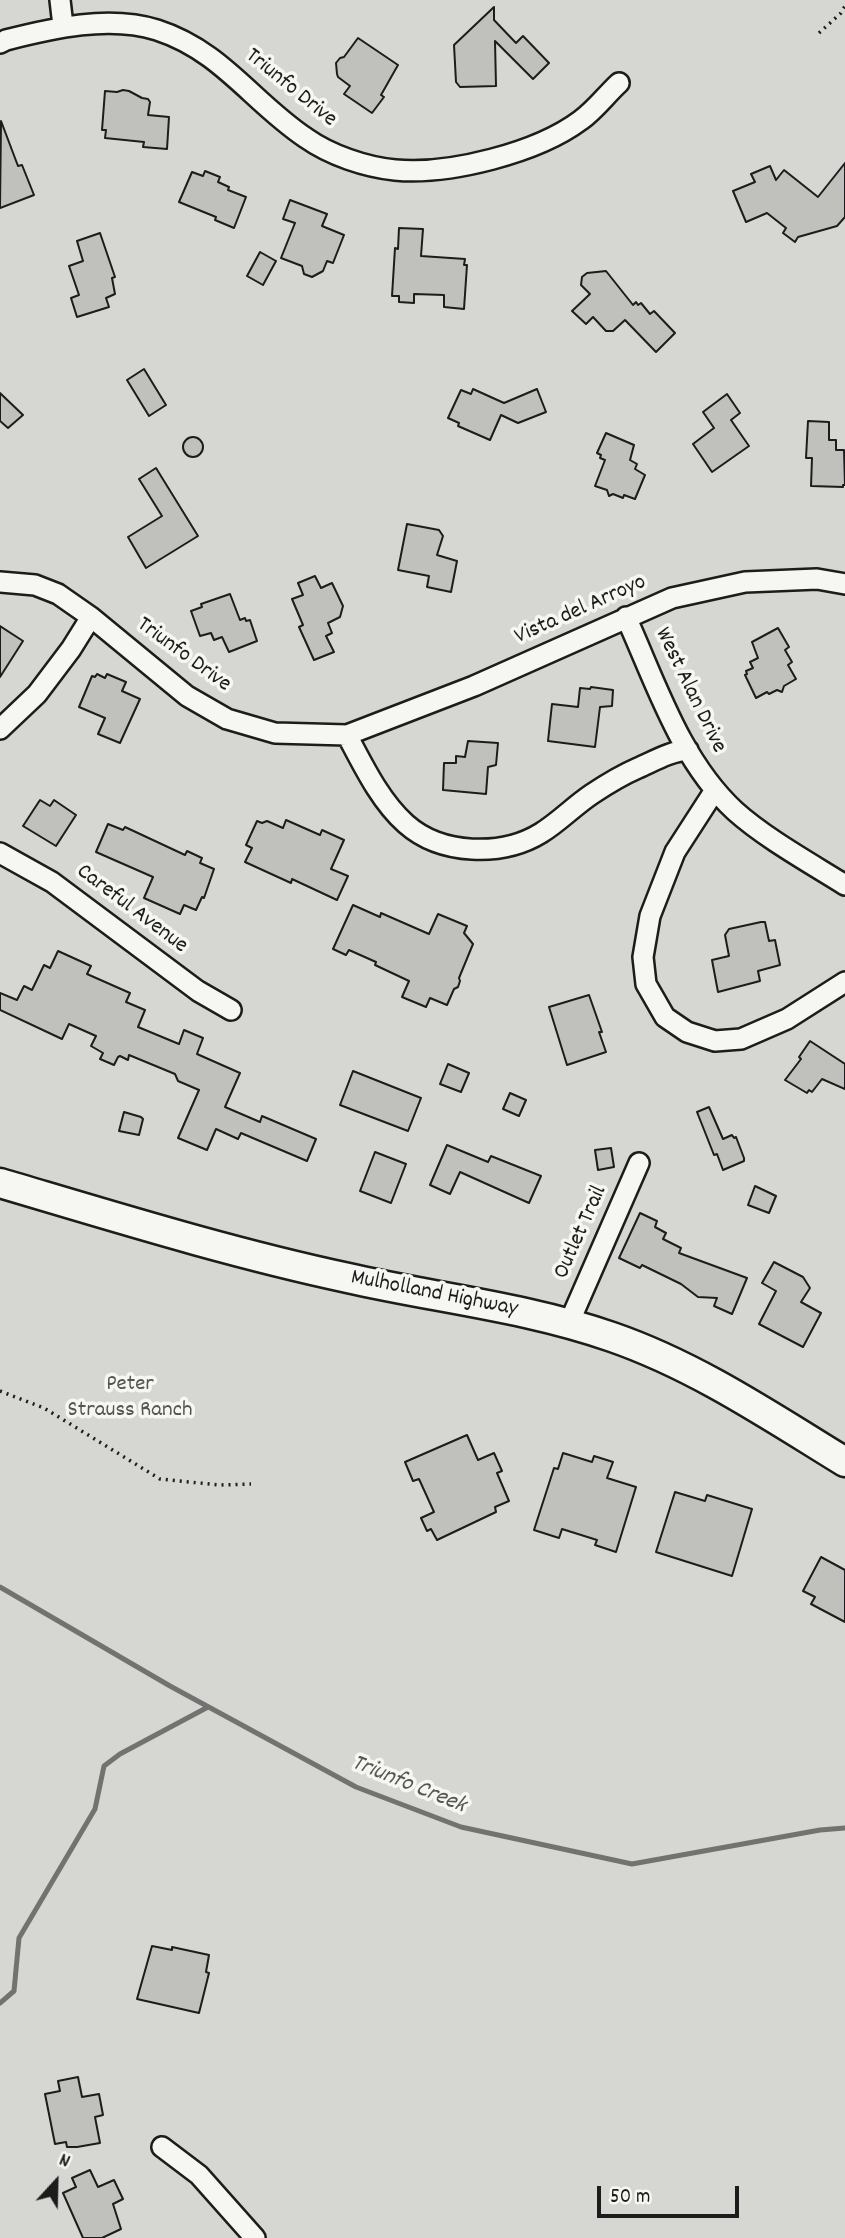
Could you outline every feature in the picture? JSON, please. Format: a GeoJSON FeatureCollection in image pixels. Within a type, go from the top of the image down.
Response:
{"type":"FeatureCollection","features":[{"type":"Feature","properties":{"kind":"main road","name":"Mulholland Highway"},"geometry":{"type":"LineString","coordinates":[[0,1183],[148,1226],[346,1278],[511,1309],[614,1337],[684,1366],[845,1462]]}},
{"type":"Feature","properties":{"kind":"street"},"geometry":{"type":"LineString","coordinates":[[60,0],[63,26]]}},
{"type":"Feature","properties":{"kind":"street","name":"Triunfo Drive"},"geometry":{"type":"LineString","coordinates":[[0,43],[63,26],[115,24],[156,30],[198,48],[231,72],[306,139],[330,152],[395,170],[438,169],[476,164],[533,146],[581,120],[619,83]]}},
{"type":"Feature","properties":{"kind":"street","name":"Vista del Arroyo"},"geometry":{"type":"LineString","coordinates":[[347,735],[474,686],[672,598],[745,582],[817,579],[845,584]]}},
{"type":"Feature","properties":{"kind":"street","name":"Triunfo Drive"},"geometry":{"type":"LineString","coordinates":[[0,582],[35,585],[58,594],[91,617],[187,696],[228,719],[275,733],[347,735]]}},
{"type":"Feature","properties":{"kind":"street"},"geometry":{"type":"LineString","coordinates":[[0,729],[37,694],[91,617]]}},
{"type":"Feature","properties":{"kind":"street","name":"West Alan Drive"},"geometry":{"type":"LineString","coordinates":[[626,617],[674,726],[715,790],[735,811],[755,826],[845,886]]}},
{"type":"Feature","properties":{"kind":"street"},"geometry":{"type":"LineString","coordinates":[[347,735],[386,801],[407,825],[430,838],[463,850],[506,848],[540,834],[591,794],[623,775],[677,751],[688,750]]}},
{"type":"Feature","properties":{"kind":"street"},"geometry":{"type":"LineString","coordinates":[[715,790],[675,852],[650,916],[643,957],[646,984],[665,1017],[687,1032],[715,1041],[741,1038],[787,1019],[845,982]]}},
{"type":"Feature","properties":{"kind":"street","name":"Careful Avenue"},"geometry":{"type":"LineString","coordinates":[[0,853],[52,882],[198,991],[231,1010]]}},
{"type":"Feature","properties":{"kind":"street","name":"Outlet Trail"},"geometry":{"type":"LineString","coordinates":[[569,1323],[639,1163]]}},
{"type":"Feature","properties":{"kind":"street"},"geometry":{"type":"LineString","coordinates":[[162,2147],[199,2175],[255,2238]]}},
{"type":"Feature","properties":{"kind":"path"},"geometry":{"type":"LineString","coordinates":[[820,33],[845,6]]}},
{"type":"Feature","properties":{"kind":"path"},"geometry":{"type":"LineString","coordinates":[[0,1391],[44,1408],[160,1479],[219,1485],[251,1485]]}},
{"type":"Feature","properties":{"kind":"green space","name":"Peter Strauss Ranch"},"geometry":{"type":"Polygon","coordinates":[[[0,0],[845,0],[845,2238],[0,2238],[0,0]]]}},
{"type":"Feature","properties":{"kind":"building"},"geometry":{"type":"Polygon","coordinates":[[[494,7],[494,20],[516,43],[523,36],[549,63],[533,79],[495,41],[496,86],[460,87],[456,82],[454,45],[494,7]]]}},
{"type":"Feature","properties":{"kind":"building"},"geometry":{"type":"Polygon","coordinates":[[[358,38],[398,65],[381,95],[384,97],[372,113],[344,94],[350,86],[337,74],[336,63],[358,38]]]}},
{"type":"Feature","properties":{"kind":"building"},"geometry":{"type":"Polygon","coordinates":[[[123,90],[148,99],[148,115],[169,117],[167,149],[143,147],[144,142],[105,138],[106,130],[102,130],[105,91],[123,90]]]}},
{"type":"Feature","properties":{"kind":"building"},"geometry":{"type":"Polygon","coordinates":[[[1,121],[18,166],[22,165],[34,195],[0,208],[1,121]]]}},
{"type":"Feature","properties":{"kind":"building"},"geometry":{"type":"Polygon","coordinates":[[[845,163],[845,217],[837,226],[798,237],[795,242],[783,233],[786,228],[767,213],[746,222],[733,191],[755,182],[751,174],[770,166],[776,180],[784,170],[818,197],[845,163]]]}},
{"type":"Feature","properties":{"kind":"building"},"geometry":{"type":"Polygon","coordinates":[[[205,171],[220,177],[218,182],[229,187],[228,190],[246,197],[234,228],[215,220],[216,217],[179,202],[192,172],[203,176],[205,171]]]}},
{"type":"Feature","properties":{"kind":"building"},"geometry":{"type":"Polygon","coordinates":[[[290,200],[327,214],[322,226],[344,235],[333,263],[327,261],[323,271],[312,277],[304,274],[302,266],[281,258],[295,223],[283,219],[290,200]]]}},
{"type":"Feature","properties":{"kind":"building"},"geometry":{"type":"Polygon","coordinates":[[[399,228],[423,229],[421,256],[465,259],[464,265],[467,265],[464,309],[444,307],[444,295],[414,294],[414,303],[399,302],[399,296],[392,296],[399,228]]]}},
{"type":"Feature","properties":{"kind":"building"},"geometry":{"type":"Polygon","coordinates":[[[100,233],[115,277],[112,278],[115,294],[106,298],[109,307],[77,317],[71,298],[79,295],[69,266],[83,261],[77,241],[100,233]]]}},
{"type":"Feature","properties":{"kind":"building"},"geometry":{"type":"Polygon","coordinates":[[[260,252],[276,261],[263,285],[247,276],[260,252]]]}},
{"type":"Feature","properties":{"kind":"building"},"geometry":{"type":"Polygon","coordinates":[[[606,271],[633,305],[636,302],[638,305],[641,303],[650,314],[654,311],[675,333],[656,352],[625,320],[613,331],[606,331],[593,317],[586,324],[572,311],[590,294],[581,285],[582,277],[587,273],[606,271]]]}},
{"type":"Feature","properties":{"kind":"building"},"geometry":{"type":"Polygon","coordinates":[[[144,369],[166,405],[149,416],[127,380],[144,369]]]}},
{"type":"Feature","properties":{"kind":"building"},"geometry":{"type":"Polygon","coordinates":[[[473,389],[504,403],[537,389],[546,412],[518,423],[501,415],[490,440],[458,426],[459,423],[448,418],[461,390],[471,394],[473,389]]]}},
{"type":"Feature","properties":{"kind":"building"},"geometry":{"type":"Polygon","coordinates":[[[0,393],[23,415],[8,428],[0,421],[0,393]]]}},
{"type":"Feature","properties":{"kind":"building"},"geometry":{"type":"Polygon","coordinates":[[[727,394],[740,413],[731,420],[749,446],[712,472],[693,444],[714,428],[703,412],[727,394]]]}},
{"type":"Feature","properties":{"kind":"building"},"geometry":{"type":"Polygon","coordinates":[[[808,421],[829,422],[829,440],[836,440],[836,450],[844,450],[843,487],[811,486],[812,458],[806,458],[808,421]]]}},
{"type":"Feature","properties":{"kind":"building"},"geometry":{"type":"Polygon","coordinates":[[[606,433],[634,445],[630,460],[637,464],[635,469],[645,475],[635,499],[624,495],[623,498],[613,494],[609,496],[607,490],[595,486],[605,460],[597,453],[606,433]]]}},
{"type":"Feature","properties":{"kind":"building"},"geometry":{"type":"Polygon","coordinates":[[[189,437],[197,437],[203,447],[197,457],[189,457],[183,451],[183,443],[189,437]]]}},
{"type":"Feature","properties":{"kind":"building"},"geometry":{"type":"Polygon","coordinates":[[[156,468],[198,536],[146,568],[128,537],[162,516],[139,479],[156,468]]]}},
{"type":"Feature","properties":{"kind":"building"},"geometry":{"type":"Polygon","coordinates":[[[407,524],[439,530],[443,536],[437,555],[457,561],[451,592],[427,587],[429,576],[398,570],[407,524]]]}},
{"type":"Feature","properties":{"kind":"building"},"geometry":{"type":"Polygon","coordinates":[[[315,576],[321,588],[332,583],[343,606],[340,617],[328,623],[332,633],[326,636],[334,652],[314,660],[299,627],[303,625],[292,599],[303,595],[298,583],[315,576]]]}},
{"type":"Feature","properties":{"kind":"building"},"geometry":{"type":"Polygon","coordinates":[[[230,594],[240,620],[250,620],[257,641],[229,652],[222,637],[214,640],[211,633],[200,636],[191,611],[202,607],[201,604],[230,594]]]}},
{"type":"Feature","properties":{"kind":"building"},"geometry":{"type":"Polygon","coordinates":[[[0,626],[23,641],[0,677],[0,626]]]}},
{"type":"Feature","properties":{"kind":"building"},"geometry":{"type":"Polygon","coordinates":[[[778,628],[789,647],[785,650],[792,662],[788,665],[796,679],[784,686],[782,692],[767,692],[756,698],[745,675],[746,671],[753,668],[750,662],[758,658],[752,642],[778,628]]]}},
{"type":"Feature","properties":{"kind":"building"},"geometry":{"type":"Polygon","coordinates":[[[97,674],[105,678],[107,674],[126,682],[122,691],[140,699],[120,743],[98,734],[105,718],[79,707],[92,676],[97,674]]]}},
{"type":"Feature","properties":{"kind":"building"},"geometry":{"type":"Polygon","coordinates":[[[580,688],[613,690],[612,706],[600,707],[595,747],[548,741],[552,704],[578,707],[580,688]]]}},
{"type":"Feature","properties":{"kind":"building"},"geometry":{"type":"Polygon","coordinates":[[[468,741],[498,743],[496,765],[488,767],[486,794],[443,790],[444,763],[456,763],[456,756],[465,757],[468,741]]]}},
{"type":"Feature","properties":{"kind":"building"},"geometry":{"type":"Polygon","coordinates":[[[40,800],[50,806],[54,800],[76,815],[56,846],[23,826],[40,800]]]}},
{"type":"Feature","properties":{"kind":"building"},"geometry":{"type":"Polygon","coordinates":[[[286,820],[320,835],[322,830],[344,840],[331,869],[348,876],[337,900],[292,879],[291,883],[245,862],[252,848],[246,845],[257,821],[267,821],[283,828],[286,820]]]}},
{"type":"Feature","properties":{"kind":"building"},"geometry":{"type":"Polygon","coordinates":[[[108,824],[123,830],[125,827],[185,855],[187,851],[202,858],[200,863],[214,869],[204,898],[202,897],[196,910],[184,905],[180,914],[144,898],[153,877],[96,852],[108,824]]]}},
{"type":"Feature","properties":{"kind":"building"},"geometry":{"type":"Polygon","coordinates":[[[353,905],[380,917],[381,913],[429,934],[438,914],[467,926],[464,933],[473,944],[458,987],[454,989],[447,1005],[430,998],[426,1007],[402,997],[409,981],[349,950],[346,955],[333,949],[353,905]]]}},
{"type":"Feature","properties":{"kind":"building"},"geometry":{"type":"Polygon","coordinates":[[[765,922],[769,941],[775,940],[780,965],[758,971],[760,981],[718,992],[712,960],[729,956],[725,935],[729,929],[765,922]]]}},
{"type":"Feature","properties":{"kind":"building"},"geometry":{"type":"Polygon","coordinates":[[[58,951],[91,966],[87,974],[130,993],[126,1002],[145,1010],[138,1027],[179,1044],[184,1030],[203,1038],[197,1054],[240,1073],[225,1107],[260,1122],[262,1116],[316,1139],[307,1161],[241,1133],[238,1139],[216,1129],[207,1150],[178,1138],[199,1090],[178,1081],[175,1074],[129,1055],[128,1060],[118,1057],[114,1065],[100,1059],[103,1053],[91,1046],[96,1036],[69,1024],[62,1039],[0,1010],[0,993],[17,1000],[24,986],[32,990],[44,965],[50,968],[58,951]]]}},
{"type":"Feature","properties":{"kind":"building"},"geometry":{"type":"Polygon","coordinates":[[[589,995],[606,1052],[567,1065],[549,1007],[589,995]]]}},
{"type":"Feature","properties":{"kind":"building"},"geometry":{"type":"Polygon","coordinates":[[[810,1041],[845,1064],[845,1089],[822,1079],[812,1092],[809,1090],[807,1093],[785,1080],[801,1059],[799,1057],[810,1041]]]}},
{"type":"Feature","properties":{"kind":"building"},"geometry":{"type":"Polygon","coordinates":[[[448,1064],[469,1073],[461,1092],[440,1084],[448,1064]]]}},
{"type":"Feature","properties":{"kind":"building"},"geometry":{"type":"Polygon","coordinates":[[[353,1071],[421,1098],[408,1131],[340,1105],[353,1071]]]}},
{"type":"Feature","properties":{"kind":"building"},"geometry":{"type":"Polygon","coordinates":[[[510,1093],[526,1100],[519,1116],[503,1109],[510,1093]]]}},
{"type":"Feature","properties":{"kind":"building"},"geometry":{"type":"Polygon","coordinates":[[[709,1107],[723,1139],[732,1135],[736,1137],[744,1158],[744,1161],[723,1170],[697,1112],[709,1107]]]}},
{"type":"Feature","properties":{"kind":"building"},"geometry":{"type":"Polygon","coordinates":[[[124,1112],[143,1119],[139,1135],[119,1131],[124,1112]]]}},
{"type":"Feature","properties":{"kind":"building"},"geometry":{"type":"Polygon","coordinates":[[[447,1145],[488,1162],[491,1156],[541,1176],[529,1203],[460,1172],[450,1194],[430,1185],[447,1145]]]}},
{"type":"Feature","properties":{"kind":"building"},"geometry":{"type":"Polygon","coordinates":[[[611,1148],[614,1167],[598,1170],[595,1150],[611,1148]]]}},
{"type":"Feature","properties":{"kind":"building"},"geometry":{"type":"Polygon","coordinates":[[[375,1152],[406,1164],[391,1203],[360,1191],[375,1152]]]}},
{"type":"Feature","properties":{"kind":"building"},"geometry":{"type":"Polygon","coordinates":[[[755,1186],[776,1196],[769,1213],[748,1205],[755,1186]]]}},
{"type":"Feature","properties":{"kind":"building"},"geometry":{"type":"Polygon","coordinates":[[[640,1213],[657,1221],[655,1227],[666,1233],[663,1239],[681,1248],[679,1253],[747,1278],[732,1314],[714,1306],[717,1298],[698,1297],[681,1284],[642,1265],[640,1268],[619,1258],[640,1213]]]}},
{"type":"Feature","properties":{"kind":"building"},"geometry":{"type":"Polygon","coordinates":[[[774,1262],[803,1277],[810,1288],[801,1302],[821,1313],[803,1347],[759,1324],[776,1291],[762,1283],[774,1262]]]}},
{"type":"Feature","properties":{"kind":"building"},"geometry":{"type":"Polygon","coordinates":[[[467,1435],[478,1460],[494,1453],[502,1471],[497,1473],[509,1501],[495,1507],[496,1512],[437,1540],[431,1529],[427,1531],[421,1518],[434,1512],[419,1479],[413,1481],[405,1462],[467,1435]]]}},
{"type":"Feature","properties":{"kind":"building"},"geometry":{"type":"Polygon","coordinates":[[[563,1453],[592,1462],[594,1456],[613,1462],[607,1478],[636,1487],[616,1552],[595,1545],[597,1540],[562,1529],[559,1538],[534,1530],[554,1468],[558,1469],[563,1453]]]}},
{"type":"Feature","properties":{"kind":"building"},"geometry":{"type":"Polygon","coordinates":[[[675,1492],[705,1501],[707,1495],[752,1509],[732,1576],[656,1552],[675,1492]]]}},
{"type":"Feature","properties":{"kind":"building"},"geometry":{"type":"Polygon","coordinates":[[[821,1557],[845,1570],[845,1622],[811,1604],[815,1597],[803,1591],[821,1557]]]}},
{"type":"Feature","properties":{"kind":"building"},"geometry":{"type":"Polygon","coordinates":[[[152,1946],[172,1950],[172,1947],[209,1955],[206,1972],[209,1973],[199,2013],[137,1999],[152,1946]]]}},
{"type":"Feature","properties":{"kind":"building"},"geometry":{"type":"Polygon","coordinates":[[[78,2077],[82,2097],[99,2094],[103,2115],[95,2117],[100,2143],[67,2147],[66,2142],[55,2144],[45,2094],[60,2091],[58,2081],[78,2077]]]}},
{"type":"Feature","properties":{"kind":"building"},"geometry":{"type":"Polygon","coordinates":[[[90,2170],[98,2187],[114,2180],[123,2199],[113,2204],[121,2229],[102,2238],[83,2238],[63,2193],[76,2187],[72,2178],[90,2170]]]}},
{"type":"Feature","properties":{"kind":"waterway","name":"Triunfo Creek"},"geometry":{"type":"LineString","coordinates":[[0,1587],[170,1686],[356,1787],[461,1827],[632,1864],[820,1830],[845,1828]]}},
{"type":"Feature","properties":{"kind":"waterway"},"geometry":{"type":"LineString","coordinates":[[0,2003],[14,1991],[19,1938],[95,1809],[104,1766],[120,1754],[208,1707]]}}]}
